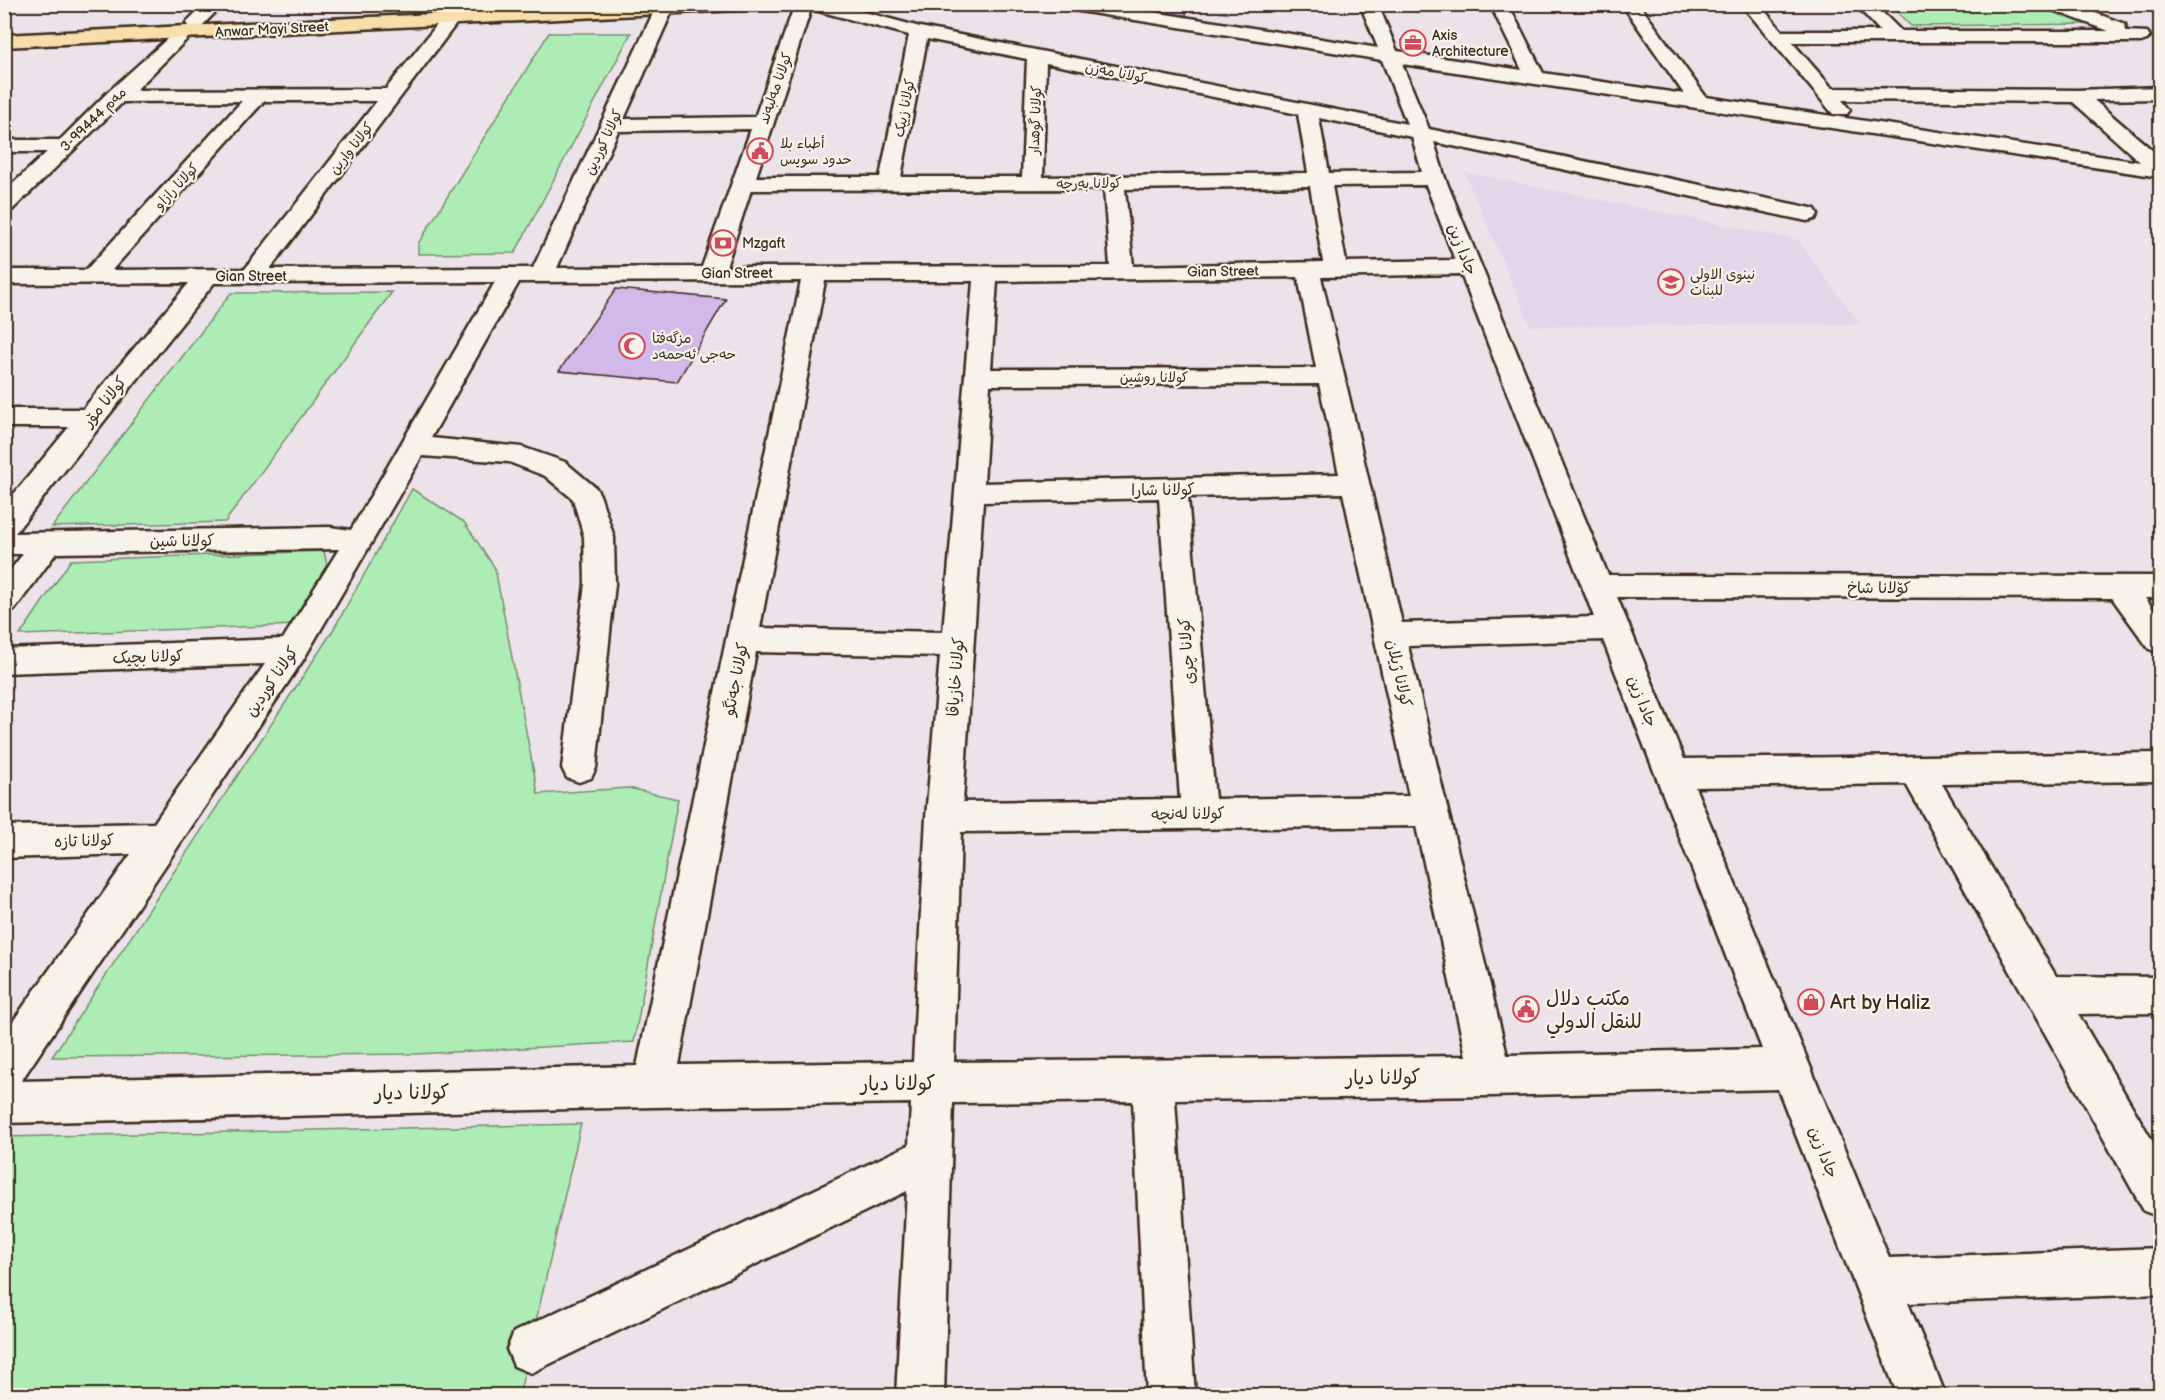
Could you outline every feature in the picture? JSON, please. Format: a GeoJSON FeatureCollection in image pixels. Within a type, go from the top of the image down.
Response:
{"type":"FeatureCollection","features":[{"type":"Feature","properties":{"kind":"main road","name":"Anwar Mayi Street"},"geometry":{"type":"LineString","coordinates":[[4,41],[541,4]]}},
{"type":"Feature","properties":{"kind":"main road","name":"Anwar Mayi Street"},"geometry":{"type":"LineString","coordinates":[[4,31],[189,29],[450,20],[756,4]]}},
{"type":"Feature","properties":{"kind":"street","name":"مەم 99444-3"},"geometry":{"type":"LineString","coordinates":[[4,205],[115,96],[215,4]]}},
{"type":"Feature","properties":{"kind":"street","name":"کولانا مەلبەند"},"geometry":{"type":"LineString","coordinates":[[712,273],[804,4]]}},
{"type":"Feature","properties":{"kind":"street","name":"کولانا مەزن"},"geometry":{"type":"LineString","coordinates":[[813,4],[919,33],[1421,133],[1807,214]]}},
{"type":"Feature","properties":{"kind":"street"},"geometry":{"type":"LineString","coordinates":[[1067,4],[1390,56],[2160,170]]}},
{"type":"Feature","properties":{"kind":"street","name":"جادا زین"},"geometry":{"type":"LineString","coordinates":[[1369,4],[1421,133],[1434,178],[1922,1395]]}},
{"type":"Feature","properties":{"kind":"street"},"geometry":{"type":"LineString","coordinates":[[1500,4],[1535,76]]}},
{"type":"Feature","properties":{"kind":"street"},"geometry":{"type":"LineString","coordinates":[[1630,4],[1699,101]]}},
{"type":"Feature","properties":{"kind":"street"},"geometry":{"type":"LineString","coordinates":[[1749,4],[1851,124]]}},
{"type":"Feature","properties":{"kind":"street"},"geometry":{"type":"LineString","coordinates":[[1863,4],[1897,38]]}},
{"type":"Feature","properties":{"kind":"street"},"geometry":{"type":"LineString","coordinates":[[2053,4],[2160,42]]}},
{"type":"Feature","properties":{"kind":"street","name":"کولانا کوردین"},"geometry":{"type":"LineString","coordinates":[[542,275],[664,9]]}},
{"type":"Feature","properties":{"kind":"street","name":"کولانا وارین"},"geometry":{"type":"LineString","coordinates":[[252,276],[450,20]]}},
{"type":"Feature","properties":{"kind":"street","name":"کولانا زیپک"},"geometry":{"type":"LineString","coordinates":[[889,184],[919,33]]}},
{"type":"Feature","properties":{"kind":"street"},"geometry":{"type":"LineString","coordinates":[[1779,37],[2141,36]]}},
{"type":"Feature","properties":{"kind":"street","name":"کولانا گوهدار"},"geometry":{"type":"LineString","coordinates":[[1032,184],[1037,56]]}},
{"type":"Feature","properties":{"kind":"street"},"geometry":{"type":"LineString","coordinates":[[1826,94],[2078,96],[2160,93]]}},
{"type":"Feature","properties":{"kind":"street","name":"کولانا رازاو"},"geometry":{"type":"LineString","coordinates":[[92,277],[259,95]]}},
{"type":"Feature","properties":{"kind":"street"},"geometry":{"type":"LineString","coordinates":[[115,96],[392,95]]}},
{"type":"Feature","properties":{"kind":"street"},"geometry":{"type":"LineString","coordinates":[[2078,96],[2160,170]]}},
{"type":"Feature","properties":{"kind":"street","name":"کولانا ژیلان"},"geometry":{"type":"LineString","coordinates":[[1307,110],[1321,180],[1322,270],[1330,376],[1432,811],[1491,1076]]}},
{"type":"Feature","properties":{"kind":"street"},"geometry":{"type":"LineString","coordinates":[[611,125],[763,123]]}},
{"type":"Feature","properties":{"kind":"street"},"geometry":{"type":"LineString","coordinates":[[4,146],[65,146]]}},
{"type":"Feature","properties":{"kind":"street","name":"کولانا بەرچە"},"geometry":{"type":"LineString","coordinates":[[743,183],[1032,184],[1434,178]]}},
{"type":"Feature","properties":{"kind":"street"},"geometry":{"type":"LineString","coordinates":[[1114,183],[1122,273]]}},
{"type":"Feature","properties":{"kind":"street","name":"Gian Street"},"geometry":{"type":"LineString","coordinates":[[4,278],[712,273],[1122,273],[1470,267]]}},
{"type":"Feature","properties":{"kind":"street","name":"کولانا خازیاڤا"},"geometry":{"type":"LineString","coordinates":[[920,1395],[944,817],[986,272]]}},
{"type":"Feature","properties":{"kind":"street","name":"کولانا جەنگو"},"geometry":{"type":"LineString","coordinates":[[654,1086],[815,273]]}},
{"type":"Feature","properties":{"kind":"street","name":"کولانا کوردین"},"geometry":{"type":"LineString","coordinates":[[4,1070],[292,651],[359,541],[510,275]]}},
{"type":"Feature","properties":{"kind":"street","name":"کولانا مۆر"},"geometry":{"type":"LineString","coordinates":[[4,527],[90,417],[207,277]]}},
{"type":"Feature","properties":{"kind":"street","name":"کولانا روشین"},"geometry":{"type":"LineString","coordinates":[[978,377],[1330,376]]}},
{"type":"Feature","properties":{"kind":"street"},"geometry":{"type":"LineString","coordinates":[[4,418],[90,417]]}},
{"type":"Feature","properties":{"kind":"street"},"geometry":{"type":"LineString","coordinates":[[413,446],[512,453],[555,469],[586,495],[599,537],[600,584],[579,768]]}},
{"type":"Feature","properties":{"kind":"street","name":"کولانا شارا"},"geometry":{"type":"LineString","coordinates":[[969,493],[1356,483]]}},
{"type":"Feature","properties":{"kind":"street","name":"کولانا چری"},"geometry":{"type":"LineString","coordinates":[[1173,489],[1199,813]]}},
{"type":"Feature","properties":{"kind":"street","name":"کولانا شین"},"geometry":{"type":"LineString","coordinates":[[4,544],[330,537],[359,541]]}},
{"type":"Feature","properties":{"kind":"street"},"geometry":{"type":"LineString","coordinates":[[4,601],[48,543]]}},
{"type":"Feature","properties":{"kind":"street","name":"کۆلانا شاخ"},"geometry":{"type":"LineString","coordinates":[[1598,586],[2160,587]]}},
{"type":"Feature","properties":{"kind":"street"},"geometry":{"type":"LineString","coordinates":[[2120,587],[2160,640]]}},
{"type":"Feature","properties":{"kind":"street"},"geometry":{"type":"LineString","coordinates":[[1391,635],[1614,628]]}},
{"type":"Feature","properties":{"kind":"street"},"geometry":{"type":"LineString","coordinates":[[742,640],[957,644]]}},
{"type":"Feature","properties":{"kind":"street","name":"کولانا بچیک"},"geometry":{"type":"LineString","coordinates":[[4,661],[292,651]]}},
{"type":"Feature","properties":{"kind":"street"},"geometry":{"type":"LineString","coordinates":[[1672,773],[2160,767]]}},
{"type":"Feature","properties":{"kind":"street"},"geometry":{"type":"LineString","coordinates":[[1916,771],[2160,1195]]}},
{"type":"Feature","properties":{"kind":"street","name":"کولانا لەنچە"},"geometry":{"type":"LineString","coordinates":[[944,817],[1432,811]]}},
{"type":"Feature","properties":{"kind":"street","name":"کولانا تازە"},"geometry":{"type":"LineString","coordinates":[[4,842],[164,838]]}},
{"type":"Feature","properties":{"kind":"street"},"geometry":{"type":"LineString","coordinates":[[2045,995],[2160,995]]}},
{"type":"Feature","properties":{"kind":"street","name":"کولانا دیار"},"geometry":{"type":"LineString","coordinates":[[4,1102],[654,1086],[1491,1076],[1791,1068]]}},
{"type":"Feature","properties":{"kind":"street"},"geometry":{"type":"LineString","coordinates":[[1153,1081],[1171,1395]]}},
{"type":"Feature","properties":{"kind":"street"},"geometry":{"type":"LineString","coordinates":[[531,1349],[931,1157]]}},
{"type":"Feature","properties":{"kind":"street"},"geometry":{"type":"LineString","coordinates":[[1876,1281],[2160,1271]]}},
{"type":"Feature","properties":{"kind":"shaded area","name":"نينوى الاولى للبنات"},"geometry":{"type":"Polygon","coordinates":[[[1464,172],[1798,240],[1860,324],[1531,326],[1464,172]]]}},
{"type":"Feature","properties":{"kind":"green space"},"geometry":{"type":"Polygon","coordinates":[[[1890,5],[2040,5],[2096,24],[1911,26],[1890,5]]]}},
{"type":"Feature","properties":{"kind":"green space"},"geometry":{"type":"Polygon","coordinates":[[[549,33],[631,33],[515,253],[418,254],[418,244],[549,33]]]}},
{"type":"Feature","properties":{"kind":"green space"},"geometry":{"type":"Polygon","coordinates":[[[392,292],[225,522],[52,527],[231,293],[392,292]]]}},
{"type":"Feature","properties":{"kind":"green space"},"geometry":{"type":"Polygon","coordinates":[[[412,489],[464,522],[495,568],[538,794],[628,788],[678,799],[634,1042],[416,1054],[52,1057],[332,632],[412,489]]]}},
{"type":"Feature","properties":{"kind":"green space"},"geometry":{"type":"Polygon","coordinates":[[[324,551],[327,566],[297,625],[20,635],[71,560],[324,551]]]}},
{"type":"Feature","properties":{"kind":"green space"},"geometry":{"type":"Polygon","coordinates":[[[581,1124],[519,1396],[5,1395],[4,1137],[581,1124]]]}},
{"type":"Feature","properties":{"kind":"building"},"geometry":{"type":"Polygon","coordinates":[[[1110,4],[1187,4],[1186,16],[1110,4]]]}},
{"type":"Feature","properties":{"kind":"building","name":"Axis Architecture"},"geometry":{"type":"Polygon","coordinates":[[[1422,39],[1425,48],[1403,45],[1402,40],[1422,39]]]}},
{"type":"Feature","properties":{"kind":"building"},"geometry":{"type":"Polygon","coordinates":[[[616,289],[726,299],[677,382],[559,371],[616,289]]]}},
{"type":"Feature","properties":{"kind":"place","name":"Axis Architecture"},"geometry":{"type":"Point","coordinates":[1413,43]}},
{"type":"Feature","properties":{"kind":"place","name":"أطباء بلا حدود سويس"},"geometry":{"type":"Point","coordinates":[760,151]}},
{"type":"Feature","properties":{"kind":"place","name":"Mzgaft"},"geometry":{"type":"Point","coordinates":[723,243]}},
{"type":"Feature","properties":{"kind":"place","name":"نينوى الاولى للبنات"},"geometry":{"type":"Point","coordinates":[1671,282]}},
{"type":"Feature","properties":{"kind":"place","name":"مزگەفتا حەجی ئەحمەد"},"geometry":{"type":"Point","coordinates":[632,346]}},
{"type":"Feature","properties":{"kind":"place","name":"Art by Haliz"},"geometry":{"type":"Point","coordinates":[1811,1002]}},
{"type":"Feature","properties":{"kind":"place","name":"مكتب دلال للنقل الدولي"},"geometry":{"type":"Point","coordinates":[1526,1009]}}]}
